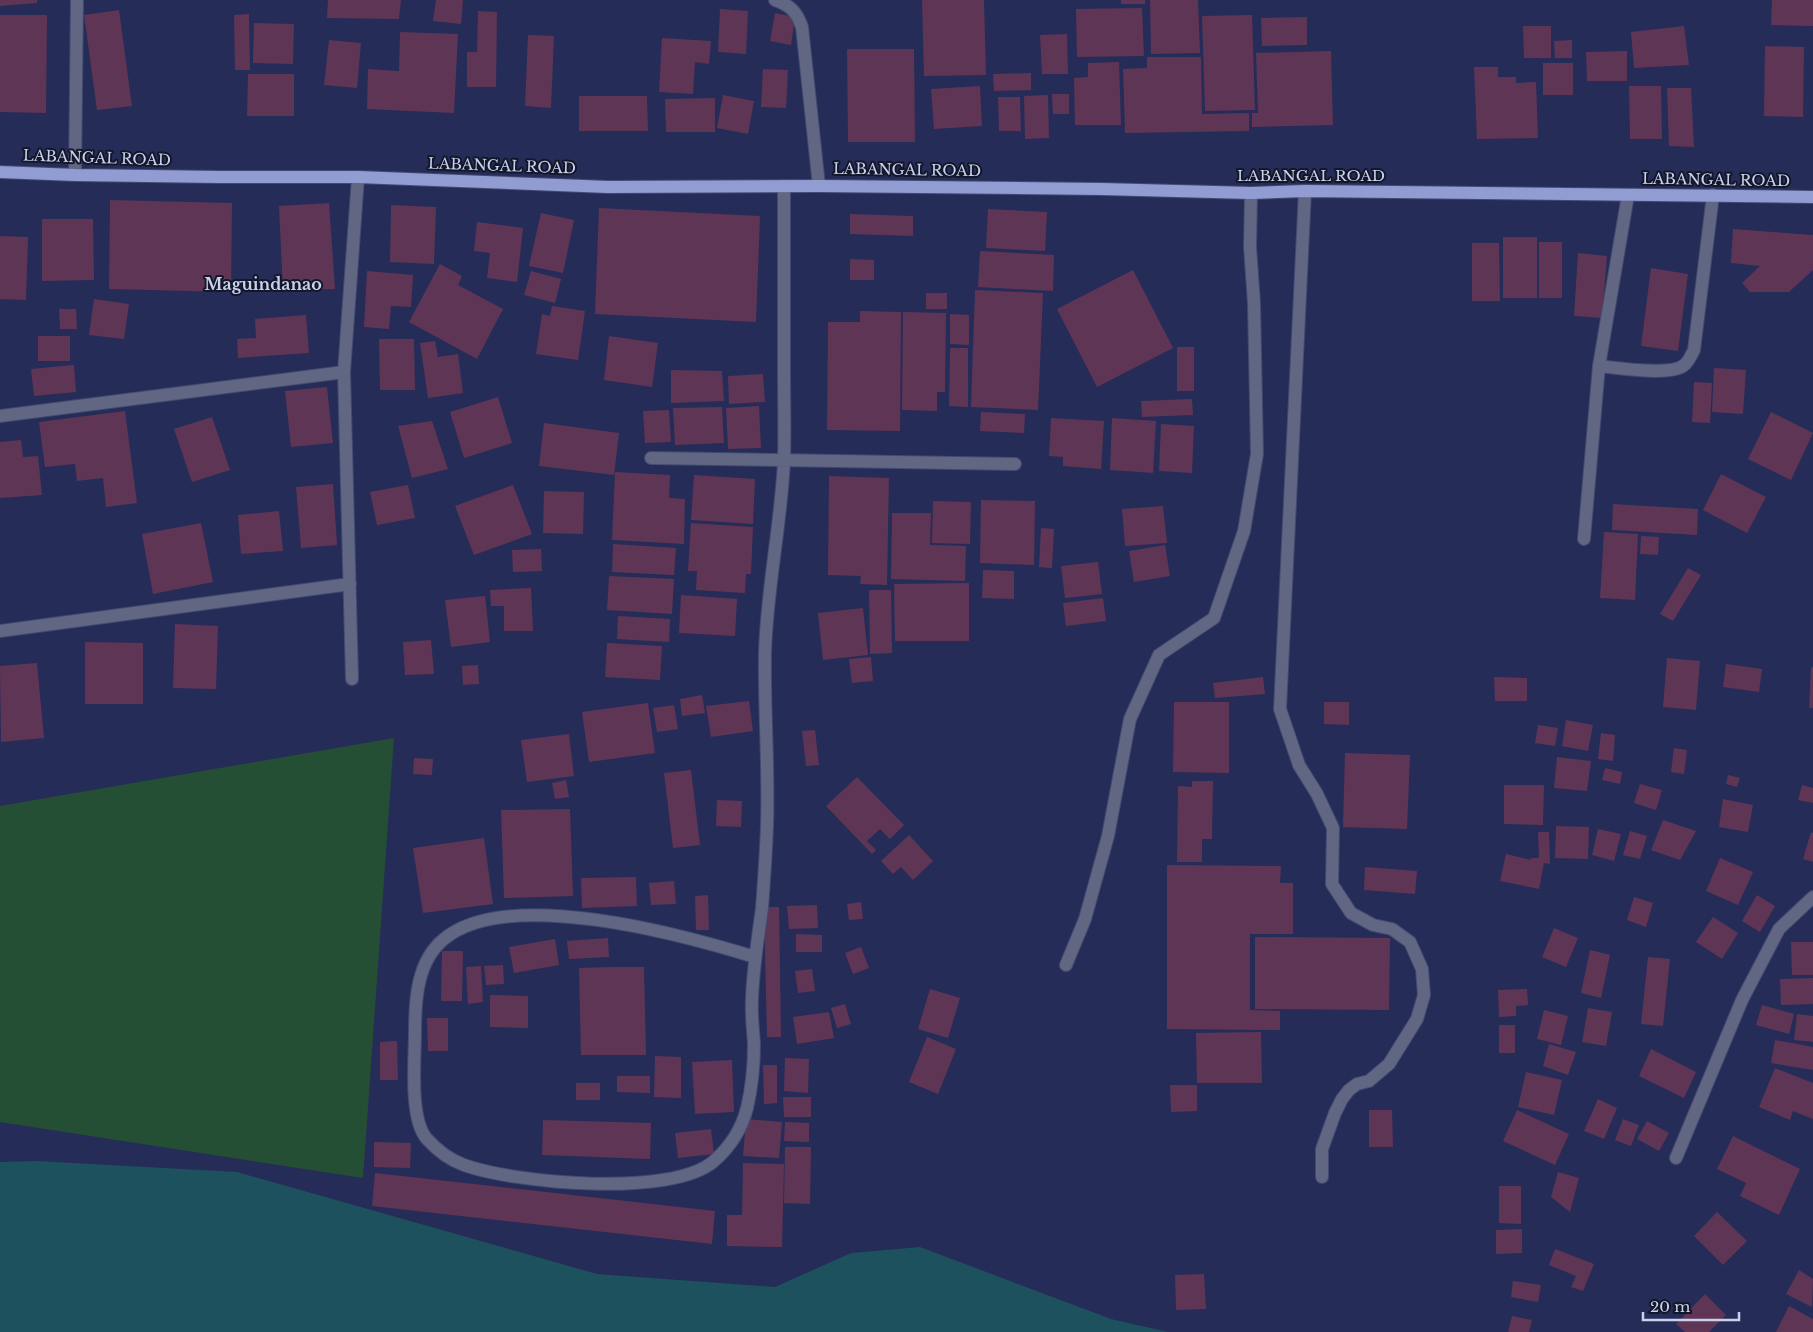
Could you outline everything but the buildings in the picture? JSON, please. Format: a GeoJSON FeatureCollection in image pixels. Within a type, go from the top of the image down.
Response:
{"type":"FeatureCollection","features":[{"type":"Feature","properties":{"kind":"main road","name":"LABANGAL ROAD"},"geometry":{"type":"LineString","coordinates":[[0,172],[220,178],[358,176],[608,187],[819,186],[1102,189],[1251,193],[1305,190],[1813,197]]}},
{"type":"Feature","properties":{"kind":"street"},"geometry":{"type":"LineString","coordinates":[[75,175],[77,0]]}},
{"type":"Feature","properties":{"kind":"street"},"geometry":{"type":"LineString","coordinates":[[775,0],[794,9],[802,27],[819,186]]}},
{"type":"Feature","properties":{"kind":"street"},"geometry":{"type":"LineString","coordinates":[[352,679],[344,372],[358,176]]}},
{"type":"Feature","properties":{"kind":"street"},"geometry":{"type":"LineString","coordinates":[[755,958],[685,937],[585,918],[548,915],[518,916],[485,920],[460,929],[443,940],[430,956],[420,979],[415,1012],[416,1111],[419,1128],[428,1140],[458,1163],[504,1174],[594,1185],[666,1180],[710,1165],[738,1133],[746,1113],[752,1078],[754,1047],[752,1004],[755,958],[762,906],[767,823],[766,647],[784,461],[784,186]]}},
{"type":"Feature","properties":{"kind":"street"},"geometry":{"type":"LineString","coordinates":[[1305,190],[1280,709],[1299,766],[1333,828],[1332,884],[1351,913],[1373,925],[1392,929],[1410,942],[1422,969],[1424,995],[1417,1019],[1389,1064],[1369,1080],[1357,1084],[1342,1098],[1334,1113],[1322,1149],[1322,1177]]}},
{"type":"Feature","properties":{"kind":"street"},"geometry":{"type":"LineString","coordinates":[[1066,965],[1085,919],[1108,836],[1130,719],[1159,655],[1214,618],[1244,531],[1257,454],[1254,303],[1250,247],[1251,193]]}},
{"type":"Feature","properties":{"kind":"street"},"geometry":{"type":"LineString","coordinates":[[1584,540],[1599,366],[1628,195]]}},
{"type":"Feature","properties":{"kind":"street"},"geometry":{"type":"LineString","coordinates":[[1599,366],[1666,371],[1683,366],[1690,358],[1694,350],[1713,195]]}},
{"type":"Feature","properties":{"kind":"street"},"geometry":{"type":"LineString","coordinates":[[0,416],[344,372]]}},
{"type":"Feature","properties":{"kind":"street"},"geometry":{"type":"LineString","coordinates":[[651,458],[1015,464]]}},
{"type":"Feature","properties":{"kind":"street"},"geometry":{"type":"LineString","coordinates":[[0,632],[350,584]]}},
{"type":"Feature","properties":{"kind":"street"},"geometry":{"type":"LineString","coordinates":[[1676,1158],[1742,1000],[1779,929],[1813,897]]}},
{"type":"Feature","properties":{"kind":"shaded area"},"geometry":{"type":"Polygon","coordinates":[[[394,738],[363,1178],[0,1122],[0,806],[394,738]]]}},
{"type":"Feature","properties":{"kind":"shaded area"},"geometry":{"type":"Polygon","coordinates":[[[37,1161],[237,1172],[597,1274],[775,1287],[851,1253],[920,1247],[1111,1319],[1168,1332],[0,1332],[0,1162],[37,1161]]]}},
{"type":"Feature","properties":{"kind":"district","name":"Maguindanao"},"geometry":{"type":"Point","coordinates":[263,284]}}]}
